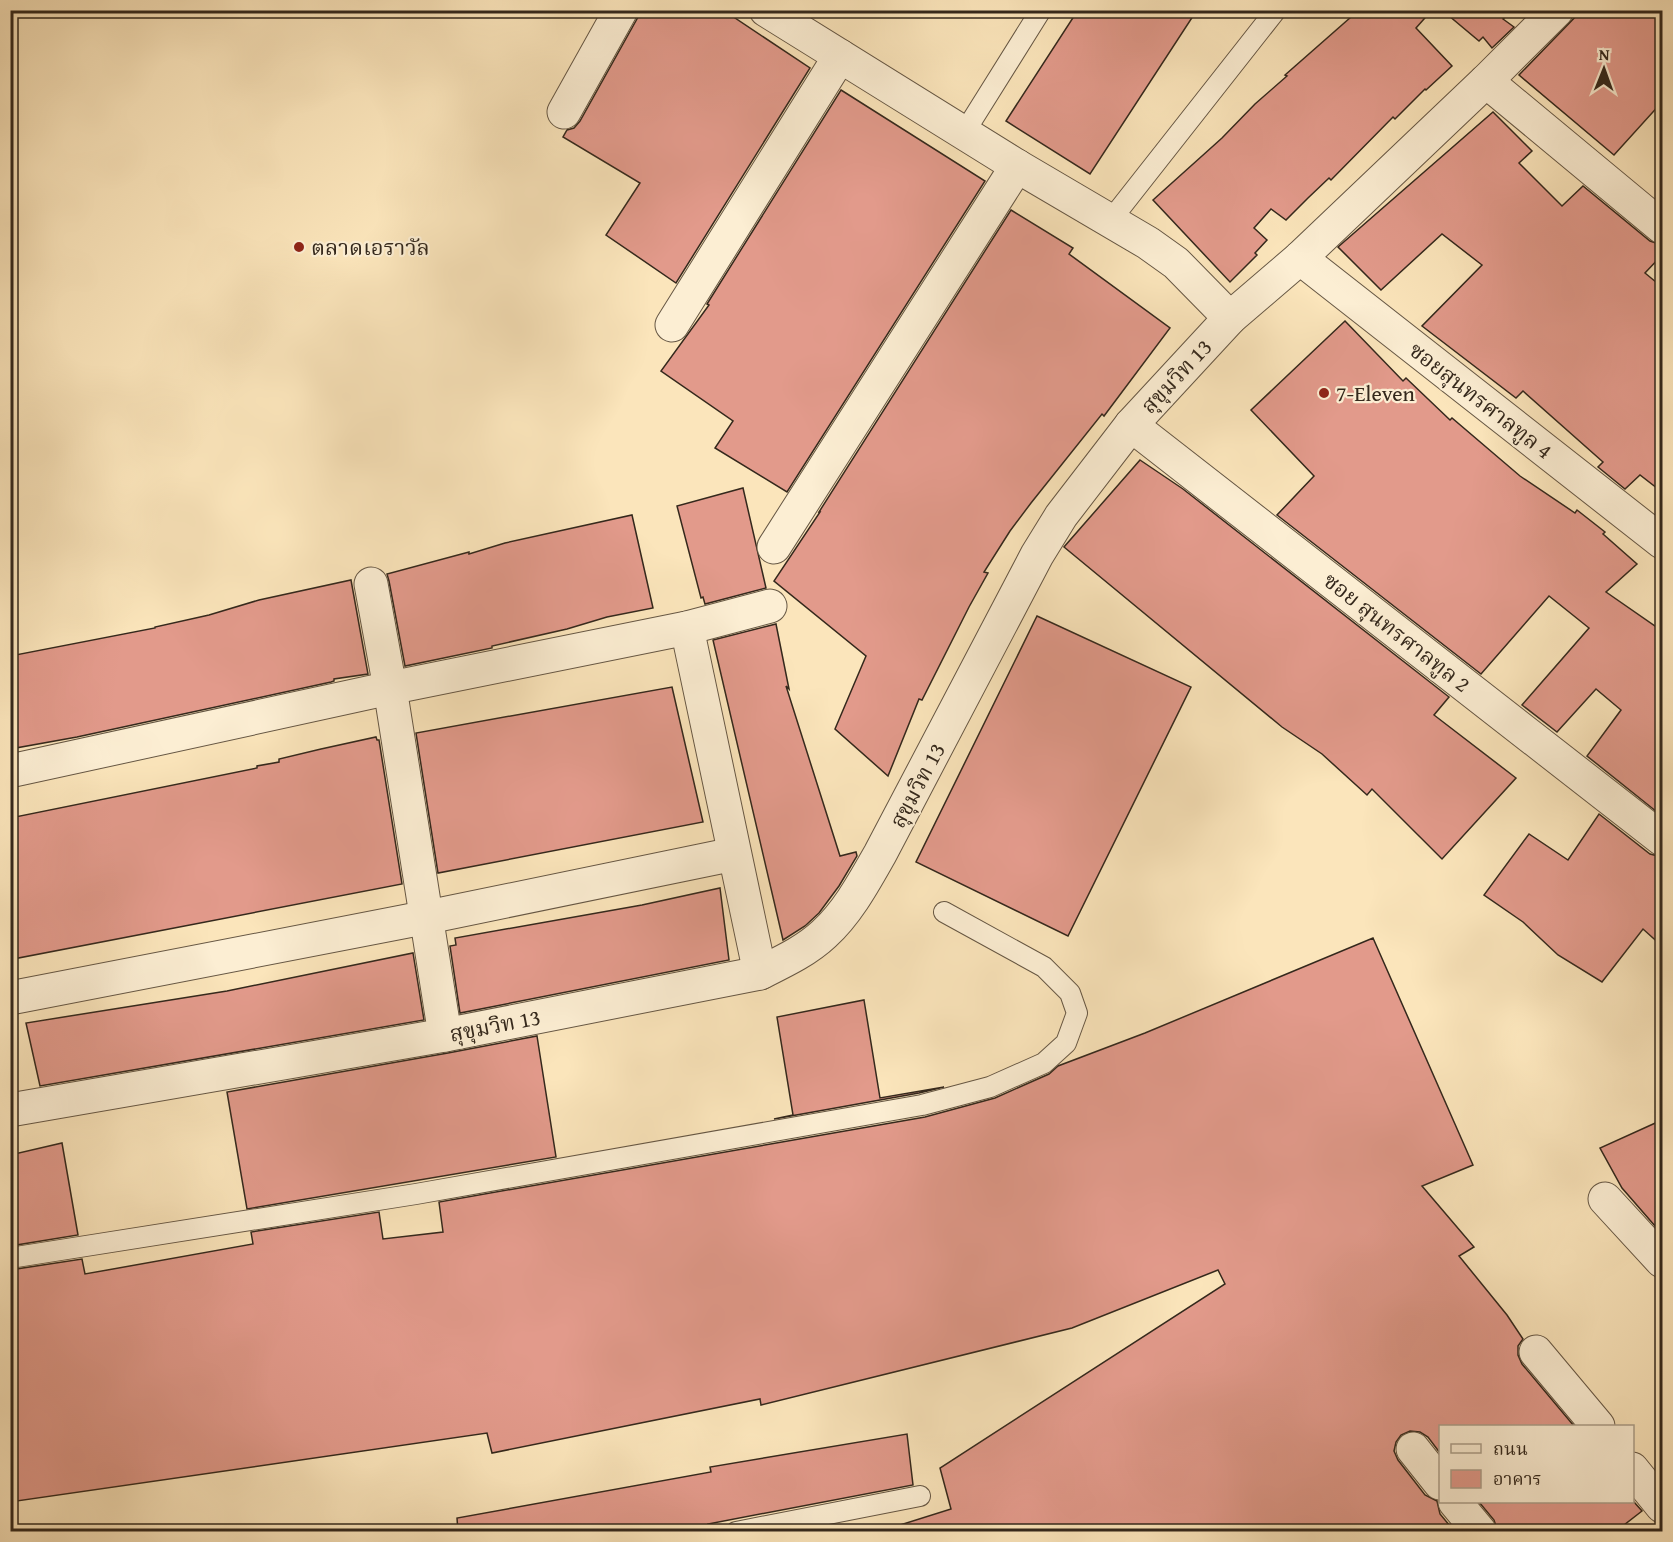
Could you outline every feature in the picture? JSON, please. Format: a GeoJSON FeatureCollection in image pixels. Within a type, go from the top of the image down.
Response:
{"type":"FeatureCollection","features":[{"type":"Feature","properties":{"kind":"street"},"geometry":{"type":"LineString","coordinates":[[564,112],[621,10]]}},
{"type":"Feature","properties":{"kind":"street"},"geometry":{"type":"LineString","coordinates":[[766,10],[1176,263],[1230,318]]}},
{"type":"Feature","properties":{"kind":"street","name":"สุขุมวิท 13"},"geometry":{"type":"LineString","coordinates":[[11,1106],[445,1035],[760,973],[796,955],[824,934],[852,902],[880,854],[1037,555],[1061,516],[1131,425],[1230,318],[1300,258],[1557,10]]}},
{"type":"Feature","properties":{"kind":"street"},"geometry":{"type":"LineString","coordinates":[[672,325],[840,56]]}},
{"type":"Feature","properties":{"kind":"street"},"geometry":{"type":"LineString","coordinates":[[1486,81],[1662,227]]}},
{"type":"Feature","properties":{"kind":"street"},"geometry":{"type":"LineString","coordinates":[[774,547],[1017,166]]}},
{"type":"Feature","properties":{"kind":"street","name":"ซอยสุนทรศาลทูล 4"},"geometry":{"type":"LineString","coordinates":[[1300,258],[1662,542]]}},
{"type":"Feature","properties":{"kind":"street","name":"ซอย สุนทรศาลทูล 2"},"geometry":{"type":"LineString","coordinates":[[1131,425],[1662,838]]}},
{"type":"Feature","properties":{"kind":"street"},"geometry":{"type":"LineString","coordinates":[[371,584],[428,916],[445,1035]]}},
{"type":"Feature","properties":{"kind":"street"},"geometry":{"type":"LineString","coordinates":[[10,771],[390,688],[687,628],[770,606]]}},
{"type":"Feature","properties":{"kind":"street"},"geometry":{"type":"LineString","coordinates":[[687,628],[760,973]]}},
{"type":"Feature","properties":{"kind":"street"},"geometry":{"type":"LineString","coordinates":[[10,998],[734,854]]}},
{"type":"Feature","properties":{"kind":"street"},"geometry":{"type":"LineString","coordinates":[[1605,1199],[1662,1261]]}},
{"type":"Feature","properties":{"kind":"street"},"geometry":{"type":"LineString","coordinates":[[1536,1352],[1597,1425]]}},
{"type":"Feature","properties":{"kind":"street"},"geometry":{"type":"LineString","coordinates":[[1413,1449],[1439,1482]]}},
{"type":"Feature","properties":{"kind":"street"},"geometry":{"type":"LineString","coordinates":[[1634,1471],[1662,1506]]}},
{"type":"Feature","properties":{"kind":"street"},"geometry":{"type":"LineString","coordinates":[[1456,1503],[1480,1532]]}},
{"type":"Feature","properties":{"kind":"lane"},"geometry":{"type":"LineString","coordinates":[[964,133],[1041,10]]}},
{"type":"Feature","properties":{"kind":"lane"},"geometry":{"type":"LineString","coordinates":[[1110,221],[1276,10]]}},
{"type":"Feature","properties":{"kind":"lane"},"geometry":{"type":"LineString","coordinates":[[10,1258],[428,1192],[922,1105],[990,1087],[1044,1063],[1066,1043],[1077,1013],[1070,993],[1044,967],[944,912]]}},
{"type":"Feature","properties":{"kind":"lane"},"geometry":{"type":"LineString","coordinates":[[736,1532],[779,1527],[920,1496]]}},
{"type":"Feature","properties":{"kind":"building"},"geometry":{"type":"Polygon","coordinates":[[[642,10],[723,10],[810,68],[676,283],[606,235],[640,183],[563,137],[567,130],[574,128],[580,121],[642,10]]]}},
{"type":"Feature","properties":{"kind":"building"},"geometry":{"type":"Polygon","coordinates":[[[1078,10],[1197,10],[1090,174],[1006,121],[1078,10]]]}},
{"type":"Feature","properties":{"kind":"building"},"geometry":{"type":"Polygon","coordinates":[[[1359,10],[1432,10],[1416,28],[1452,66],[1395,119],[1393,117],[1331,180],[1329,178],[1286,220],[1271,209],[1254,228],[1267,240],[1255,253],[1257,255],[1230,282],[1153,200],[1222,138],[1255,104],[1287,76],[1285,75],[1359,10]]]}},
{"type":"Feature","properties":{"kind":"building"},"geometry":{"type":"Polygon","coordinates":[[[1442,10],[1512,10],[1503,19],[1514,27],[1492,48],[1483,37],[1479,41],[1442,10]]]}},
{"type":"Feature","properties":{"kind":"building"},"geometry":{"type":"Polygon","coordinates":[[[1582,10],[1662,10],[1662,102],[1614,155],[1519,75],[1582,10]]]}},
{"type":"Feature","properties":{"kind":"building"},"geometry":{"type":"Polygon","coordinates":[[[841,90],[985,181],[787,492],[715,448],[733,421],[661,371],[709,305],[707,304],[841,90]]]}},
{"type":"Feature","properties":{"kind":"building"},"geometry":{"type":"Polygon","coordinates":[[[1493,112],[1532,151],[1519,163],[1562,206],[1583,186],[1650,241],[1662,245],[1662,255],[1645,273],[1662,287],[1662,492],[1640,475],[1625,489],[1598,467],[1603,462],[1523,391],[1516,398],[1422,326],[1482,265],[1442,234],[1381,290],[1338,247],[1493,112]]]}},
{"type":"Feature","properties":{"kind":"building"},"geometry":{"type":"Polygon","coordinates":[[[1011,210],[1073,248],[1069,254],[1170,328],[1104,416],[1102,414],[1031,503],[984,572],[988,573],[922,700],[919,699],[888,776],[835,729],[866,656],[774,581],[1011,210]]]}},
{"type":"Feature","properties":{"kind":"building"},"geometry":{"type":"Polygon","coordinates":[[[1345,321],[1403,381],[1406,378],[1450,420],[1452,418],[1520,476],[1575,513],[1577,510],[1605,532],[1603,534],[1637,564],[1606,592],[1662,631],[1662,816],[1587,756],[1621,710],[1596,689],[1557,732],[1522,705],[1589,628],[1549,596],[1481,674],[1277,515],[1314,476],[1251,410],[1345,321]]]}},
{"type":"Feature","properties":{"kind":"building"},"geometry":{"type":"Polygon","coordinates":[[[1140,460],[1183,489],[1449,697],[1434,715],[1516,778],[1442,859],[1372,789],[1367,795],[1322,754],[1282,727],[1064,547],[1140,460]]]}},
{"type":"Feature","properties":{"kind":"building"},"geometry":{"type":"Polygon","coordinates":[[[743,488],[766,588],[705,604],[703,597],[701,598],[677,506],[743,488]]]}},
{"type":"Feature","properties":{"kind":"building"},"geometry":{"type":"Polygon","coordinates":[[[632,515],[653,608],[607,617],[567,629],[492,646],[492,648],[405,666],[387,574],[505,543],[632,515]]]}},
{"type":"Feature","properties":{"kind":"building"},"geometry":{"type":"Polygon","coordinates":[[[351,580],[368,674],[334,679],[331,682],[77,737],[10,749],[10,656],[155,628],[259,600],[351,580]]]}},
{"type":"Feature","properties":{"kind":"building"},"geometry":{"type":"Polygon","coordinates":[[[1037,616],[1191,687],[1068,936],[916,862],[1037,616]]]}},
{"type":"Feature","properties":{"kind":"building"},"geometry":{"type":"Polygon","coordinates":[[[776,624],[789,689],[786,686],[840,856],[856,852],[857,856],[819,913],[805,926],[783,940],[713,640],[776,624]]]}},
{"type":"Feature","properties":{"kind":"building"},"geometry":{"type":"Polygon","coordinates":[[[672,687],[703,822],[438,873],[416,733],[672,687]]]}},
{"type":"Feature","properties":{"kind":"building"},"geometry":{"type":"Polygon","coordinates":[[[376,737],[379,740],[402,884],[13,959],[10,944],[10,818],[257,768],[257,766],[279,762],[279,759],[376,737]]]}},
{"type":"Feature","properties":{"kind":"building"},"geometry":{"type":"Polygon","coordinates":[[[1599,814],[1650,854],[1662,857],[1662,946],[1643,929],[1602,982],[1558,955],[1523,922],[1484,895],[1529,834],[1568,860],[1599,814]]]}},
{"type":"Feature","properties":{"kind":"building"},"geometry":{"type":"Polygon","coordinates":[[[720,888],[729,960],[460,1013],[450,946],[456,945],[455,938],[642,905],[720,888]]]}},
{"type":"Feature","properties":{"kind":"building"},"geometry":{"type":"Polygon","coordinates":[[[1373,938],[1473,1165],[1422,1186],[1474,1247],[1459,1256],[1507,1315],[1523,1339],[1518,1346],[1518,1355],[1522,1364],[1573,1425],[1439,1425],[1439,1452],[1428,1437],[1420,1432],[1410,1431],[1401,1435],[1394,1451],[1398,1460],[1425,1495],[1437,1501],[1440,1514],[1455,1532],[901,1532],[900,1525],[951,1509],[940,1468],[1225,1284],[1218,1270],[1072,1328],[761,1405],[760,1399],[492,1453],[487,1433],[10,1502],[10,1270],[82,1259],[85,1274],[253,1244],[251,1232],[379,1212],[383,1239],[443,1232],[439,1202],[925,1117],[995,1098],[1049,1074],[1058,1066],[1145,1033],[1373,938]]]}},
{"type":"Feature","properties":{"kind":"building"},"geometry":{"type":"Polygon","coordinates":[[[413,953],[424,1020],[40,1086],[26,1023],[227,991],[413,953]]]}},
{"type":"Feature","properties":{"kind":"building"},"geometry":{"type":"Polygon","coordinates":[[[864,1000],[880,1098],[944,1087],[774,1119],[793,1115],[777,1017],[864,1000]]]}},
{"type":"Feature","properties":{"kind":"building"},"geometry":{"type":"Polygon","coordinates":[[[537,1036],[556,1157],[247,1209],[227,1092],[537,1036]]]}},
{"type":"Feature","properties":{"kind":"building"},"geometry":{"type":"Polygon","coordinates":[[[1662,1120],[1662,1234],[1622,1188],[1600,1148],[1662,1120]]]}},
{"type":"Feature","properties":{"kind":"building"},"geometry":{"type":"Polygon","coordinates":[[[62,1143],[78,1235],[10,1246],[10,1155],[62,1143]]]}},
{"type":"Feature","properties":{"kind":"building"},"geometry":{"type":"Polygon","coordinates":[[[907,1434],[913,1485],[708,1524],[709,1526],[680,1532],[458,1532],[457,1518],[711,1472],[710,1467],[907,1434]]]}},
{"type":"Feature","properties":{"kind":"building"},"geometry":{"type":"Polygon","coordinates":[[[1634,1502],[1642,1511],[1615,1532],[1498,1532],[1494,1520],[1480,1503],[1634,1502]]]}},
{"type":"Feature","properties":{"kind":"place","name":"ตลาดเอราวัล"},"geometry":{"type":"Point","coordinates":[299,247]}},
{"type":"Feature","properties":{"kind":"place","name":"7-Eleven"},"geometry":{"type":"Point","coordinates":[1324,393]}}]}
